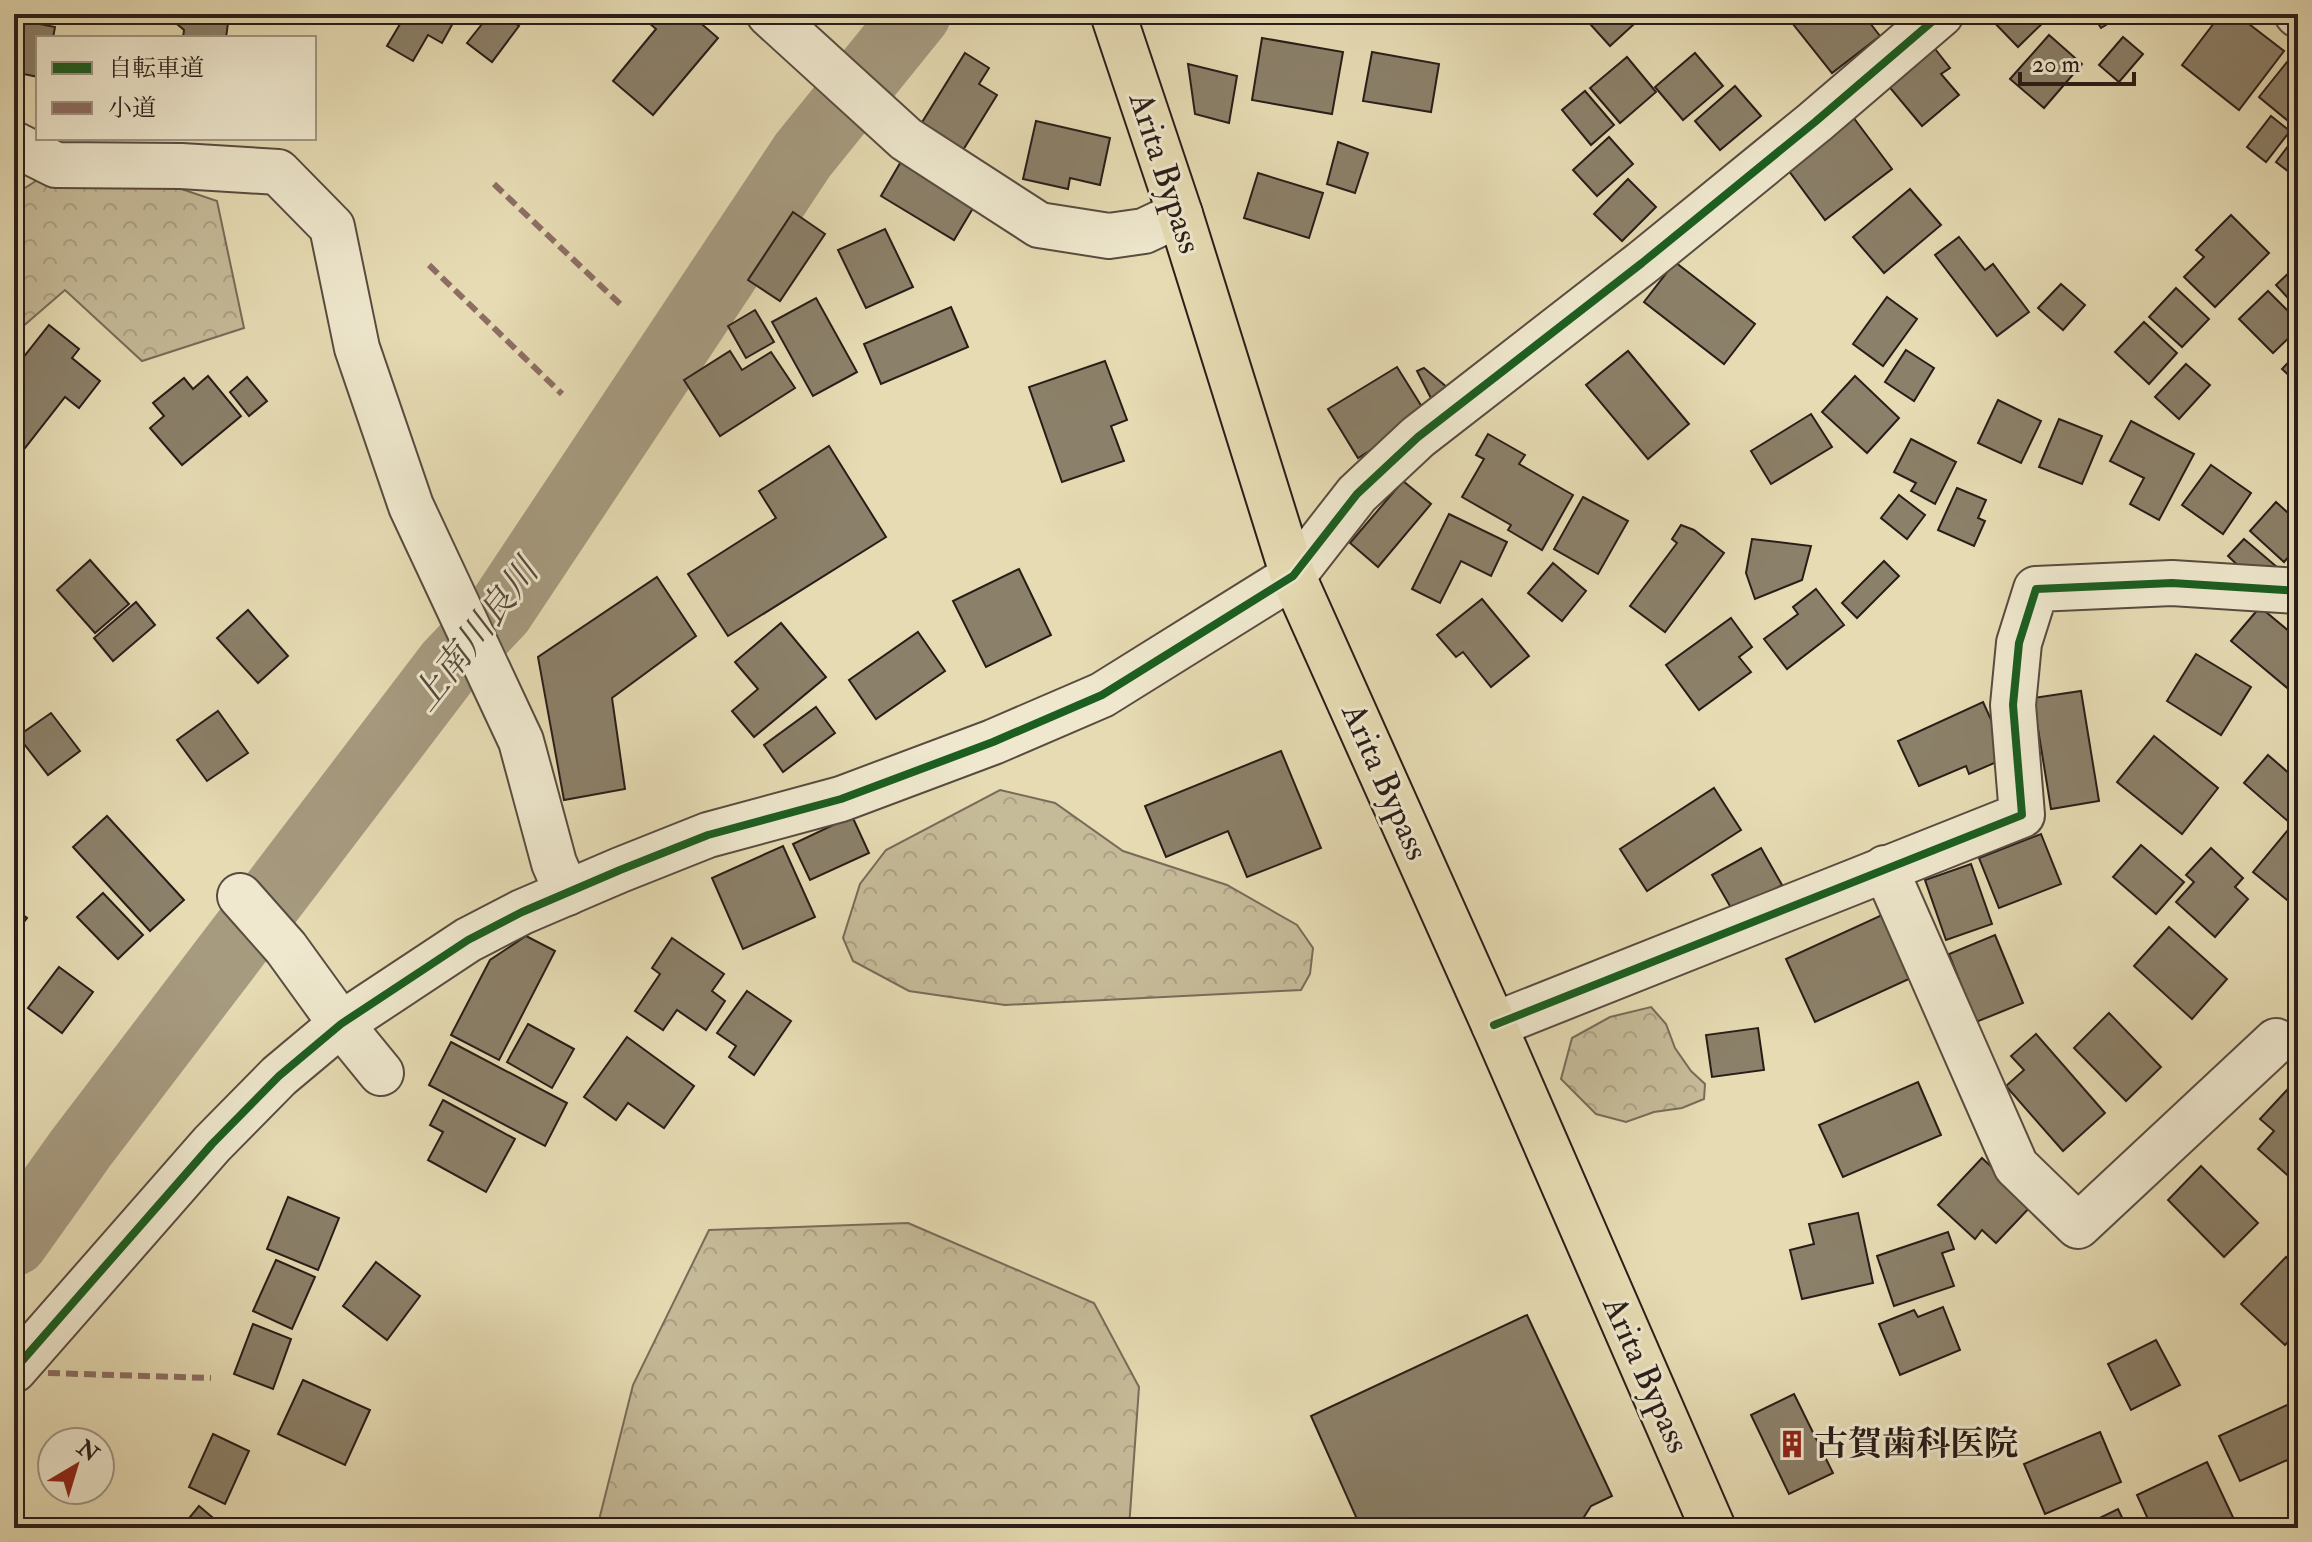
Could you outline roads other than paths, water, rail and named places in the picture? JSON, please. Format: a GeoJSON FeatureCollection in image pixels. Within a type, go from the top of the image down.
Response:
{"type":"FeatureCollection","features":[{"type":"Feature","properties":{"kind":"highway","name":"Arita Bypass"},"geometry":{"type":"LineString","coordinates":[[1113,14],[1180,214],[1293,576],[1494,1025],[1713,1528]]}},
{"type":"Feature","properties":{"kind":"street"},"geometry":{"type":"LineString","coordinates":[[14,1370],[212,1144],[279,1076],[341,1024],[468,940],[567,893],[708,835],[841,799],[993,742],[1102,695],[1293,576],[1357,494],[1418,437],[1655,253],[1941,14]]}},
{"type":"Feature","properties":{"kind":"street"},"geometry":{"type":"LineString","coordinates":[[777,22],[906,139],[1039,225],[1109,236],[1144,231],[1180,214]]}},
{"type":"Feature","properties":{"kind":"street"},"geometry":{"type":"LineString","coordinates":[[14,144],[56,165],[181,166],[278,172],[332,227],[357,348],[411,506],[521,741],[554,863],[567,893]]}},
{"type":"Feature","properties":{"kind":"street"},"geometry":{"type":"LineString","coordinates":[[1494,1025],[2022,815],[2013,705],[2019,643],[2036,589],[2172,583],[2298,591]]}},
{"type":"Feature","properties":{"kind":"street"},"geometry":{"type":"LineString","coordinates":[[1885,868],[2016,1166],[2078,1226],[2276,1041]]}},
{"type":"Feature","properties":{"kind":"street"},"geometry":{"type":"LineString","coordinates":[[240,896],[286,948],[381,1073]]}},
{"type":"Feature","properties":{"kind":"waterway","name":"上南川良川"},"geometry":{"type":"LineString","coordinates":[[14,1242],[81,1148],[449,665],[500,611],[803,155],[917,14]]}},
{"type":"Feature","properties":{"kind":"place","name":"古賀歯科医院"},"geometry":{"type":"Point","coordinates":[1792,1444]}}]}
